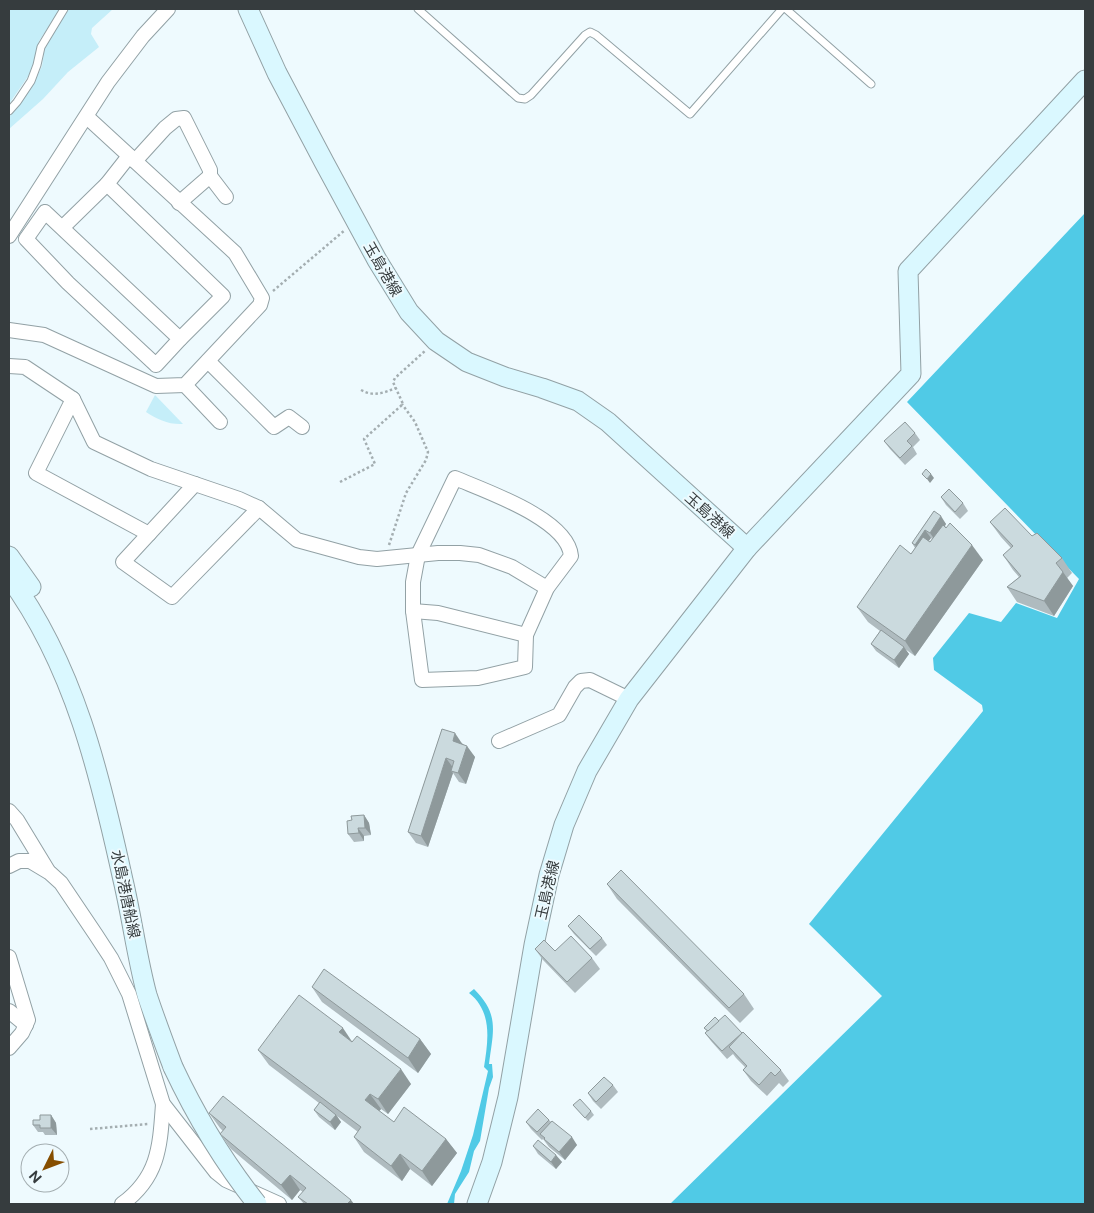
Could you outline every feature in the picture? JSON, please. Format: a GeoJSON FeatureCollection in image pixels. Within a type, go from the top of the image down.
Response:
{"type":"FeatureCollection","features":[{"type":"Feature","properties":{"kind":"main road","name":"玉島港線"},"geometry":{"type":"LineString","coordinates":[[248,9],[277,73],[377,260],[409,312],[436,341],[467,362],[505,377],[578,401],[608,422],[747,548],[629,699],[587,771],[564,825],[549,875],[534,945],[508,1097],[492,1162],[477,1204]]}},
{"type":"Feature","properties":{"kind":"main road"},"geometry":{"type":"LineString","coordinates":[[747,548],[911,374],[908,271],[1085,80]]}},
{"type":"Feature","properties":{"kind":"main road"},"geometry":{"type":"LineString","coordinates":[[9,556],[27,580],[62,642],[78,683],[82,724]]}},
{"type":"Feature","properties":{"kind":"main road","name":"水島港唐船線"},"geometry":{"type":"LineString","coordinates":[[9,577],[18,589],[50,646],[68,684],[82,724],[107,812],[147,994],[173,1067],[191,1106],[214,1144],[234,1176],[257,1204]]}},
{"type":"Feature","properties":{"kind":"main road"},"geometry":{"type":"LineString","coordinates":[[9,597],[42,654],[57,686],[82,724]]}},
{"type":"Feature","properties":{"kind":"street"},"geometry":{"type":"LineString","coordinates":[[9,236],[108,82],[143,36],[168,9]]}},
{"type":"Feature","properties":{"kind":"street"},"geometry":{"type":"LineString","coordinates":[[9,330],[44,335],[156,386],[185,385],[260,304],[262,298],[235,253],[87,117]]}},
{"type":"Feature","properties":{"kind":"street"},"geometry":{"type":"LineString","coordinates":[[63,227],[176,119],[184,118],[210,170],[210,176],[226,197]]}},
{"type":"Feature","properties":{"kind":"street"},"geometry":{"type":"LineString","coordinates":[[179,202],[210,176]]}},
{"type":"Feature","properties":{"kind":"street"},"geometry":{"type":"LineString","coordinates":[[107,184],[223,296],[156,364],[68,283],[26,239],[45,212],[180,339]]}},
{"type":"Feature","properties":{"kind":"street"},"geometry":{"type":"LineString","coordinates":[[208,361],[274,427],[289,417],[302,427]]}},
{"type":"Feature","properties":{"kind":"street"},"geometry":{"type":"LineString","coordinates":[[9,366],[25,367],[73,399],[94,442],[152,469],[239,499],[259,508],[297,540],[359,557],[383,558],[460,553],[479,555],[512,568],[547,588]]}},
{"type":"Feature","properties":{"kind":"street"},"geometry":{"type":"LineString","coordinates":[[185,385],[220,422]]}},
{"type":"Feature","properties":{"kind":"street"},"geometry":{"type":"LineString","coordinates":[[73,399],[36,473],[149,534]]}},
{"type":"Feature","properties":{"kind":"street"},"geometry":{"type":"LineString","coordinates":[[455,478],[532,512],[562,537],[570,548],[571,556],[547,588],[526,635],[525,667],[478,678],[422,680],[413,611],[413,582],[418,555],[455,478]]}},
{"type":"Feature","properties":{"kind":"street"},"geometry":{"type":"LineString","coordinates":[[195,484],[123,562],[172,597],[259,508]]}},
{"type":"Feature","properties":{"kind":"street"},"geometry":{"type":"LineString","coordinates":[[413,611],[438,613],[526,635]]}},
{"type":"Feature","properties":{"kind":"street"},"geometry":{"type":"LineString","coordinates":[[499,741],[559,715],[575,687],[581,681],[590,680],[629,699]]}},
{"type":"Feature","properties":{"kind":"street"},"geometry":{"type":"LineString","coordinates":[[9,811],[17,820],[50,873]]}},
{"type":"Feature","properties":{"kind":"street"},"geometry":{"type":"LineString","coordinates":[[9,866],[19,861],[30,861],[50,873],[61,883],[111,958],[129,994],[164,1104],[216,1172],[226,1180],[279,1204]]}},
{"type":"Feature","properties":{"kind":"street"},"geometry":{"type":"LineString","coordinates":[[9,957],[27,1015],[26,1025],[22,1033],[9,1048]]}},
{"type":"Feature","properties":{"kind":"street"},"geometry":{"type":"LineString","coordinates":[[9,1011],[26,1025]]}},
{"type":"Feature","properties":{"kind":"street"},"geometry":{"type":"LineString","coordinates":[[122,1204],[134,1195],[153,1169],[160,1140],[164,1104]]}},
{"type":"Feature","properties":{"kind":"lane"},"geometry":{"type":"LineString","coordinates":[[9,111],[31,81],[41,47],[64,9]]}},
{"type":"Feature","properties":{"kind":"lane"},"geometry":{"type":"LineString","coordinates":[[418,9],[518,98],[525,99],[531,95],[585,35],[590,32],[690,114],[782,9]]}},
{"type":"Feature","properties":{"kind":"lane"},"geometry":{"type":"LineString","coordinates":[[786,9],[870,84]]}},
{"type":"Feature","properties":{"kind":"path"},"geometry":{"type":"LineString","coordinates":[[262,298],[356,221]]}},
{"type":"Feature","properties":{"kind":"path"},"geometry":{"type":"LineString","coordinates":[[383,558],[395,530],[406,493],[428,455],[423,438],[415,422],[402,404],[394,382],[395,378],[436,341]]}},
{"type":"Feature","properties":{"kind":"path"},"geometry":{"type":"LineString","coordinates":[[361,390],[373,394],[381,394],[396,388]]}},
{"type":"Feature","properties":{"kind":"path"},"geometry":{"type":"LineString","coordinates":[[340,482],[375,464],[364,439],[402,404]]}},
{"type":"Feature","properties":{"kind":"path"},"geometry":{"type":"LineString","coordinates":[[90,1129],[162,1124]]}},
{"type":"Feature","properties":{"kind":"shaded area"},"geometry":{"type":"Polygon","coordinates":[[[9,9],[59,9],[59,11],[39,41],[29,75],[9,104],[9,9]]]}},
{"type":"Feature","properties":{"kind":"shaded area"},"geometry":{"type":"Polygon","coordinates":[[[69,9],[113,9],[92,28],[91,34],[99,47],[68,72],[43,99],[9,129],[9,117],[18,107],[35,80],[42,66],[45,46],[69,9]]]}},
{"type":"Feature","properties":{"kind":"shaded area"},"geometry":{"type":"Polygon","coordinates":[[[155,395],[183,424],[163,421],[146,412],[155,395]]]}},
{"type":"Feature","properties":{"kind":"water"},"geometry":{"type":"Polygon","coordinates":[[[1085,213],[1085,1204],[670,1204],[882,996],[809,924],[983,711],[982,705],[934,670],[933,658],[969,613],[1001,622],[1016,603],[1057,618],[1079,579],[907,402],[1085,213]]]}},
{"type":"Feature","properties":{"kind":"water"},"geometry":{"type":"Polygon","coordinates":[[[474,989],[488,1007],[493,1024],[489,1064],[492,1064],[493,1077],[489,1088],[480,1141],[474,1151],[469,1172],[455,1194],[454,1204],[447,1204],[473,1135],[488,1071],[484,1067],[487,1027],[482,1009],[469,993],[474,989]]]}},
{"type":"Feature","properties":{"kind":"building"},"geometry":{"type":"Polygon","coordinates":[[[905,422],[915,433],[907,441],[912,446],[900,458],[884,441],[905,422]]]}},
{"type":"Feature","properties":{"kind":"building"},"geometry":{"type":"Polygon","coordinates":[[[926,469],[931,474],[927,479],[922,474],[926,469]]]}},
{"type":"Feature","properties":{"kind":"building"},"geometry":{"type":"Polygon","coordinates":[[[949,489],[963,503],[955,512],[941,497],[949,489]]]}},
{"type":"Feature","properties":{"kind":"building"},"geometry":{"type":"Polygon","coordinates":[[[1005,508],[1032,536],[1037,533],[1062,558],[1056,563],[1063,572],[1044,601],[1007,587],[1021,576],[1003,555],[1013,546],[990,522],[1005,508]]]}},
{"type":"Feature","properties":{"kind":"building"},"geometry":{"type":"Polygon","coordinates":[[[934,511],[941,516],[930,533],[925,530],[915,545],[912,543],[934,511]]]}},
{"type":"Feature","properties":{"kind":"building"},"geometry":{"type":"Polygon","coordinates":[[[950,523],[972,545],[905,641],[857,607],[900,545],[911,554],[923,537],[930,542],[943,525],[946,528],[950,523]]]}},
{"type":"Feature","properties":{"kind":"building"},"geometry":{"type":"Polygon","coordinates":[[[881,630],[904,647],[894,660],[871,644],[881,630]]]}},
{"type":"Feature","properties":{"kind":"building"},"geometry":{"type":"Polygon","coordinates":[[[442,729],[455,733],[453,741],[467,746],[458,773],[451,771],[454,761],[446,758],[421,836],[408,832],[442,729]]]}},
{"type":"Feature","properties":{"kind":"building"},"geometry":{"type":"Polygon","coordinates":[[[364,815],[365,828],[358,828],[359,833],[348,834],[347,821],[352,820],[351,816],[364,815]]]}},
{"type":"Feature","properties":{"kind":"building"},"geometry":{"type":"Polygon","coordinates":[[[621,870],[744,994],[729,1008],[607,884],[621,870]]]}},
{"type":"Feature","properties":{"kind":"building"},"geometry":{"type":"Polygon","coordinates":[[[579,915],[602,938],[590,949],[568,926],[579,915]]]}},
{"type":"Feature","properties":{"kind":"building"},"geometry":{"type":"Polygon","coordinates":[[[571,936],[592,958],[567,982],[535,949],[544,940],[555,951],[571,936]]]}},
{"type":"Feature","properties":{"kind":"building"},"geometry":{"type":"Polygon","coordinates":[[[324,969],[420,1039],[408,1058],[312,987],[324,969]]]}},
{"type":"Feature","properties":{"kind":"building"},"geometry":{"type":"Polygon","coordinates":[[[299,995],[343,1028],[339,1032],[352,1042],[357,1036],[401,1069],[378,1099],[370,1094],[365,1100],[394,1122],[404,1107],[446,1139],[422,1171],[400,1154],[391,1166],[354,1137],[361,1127],[258,1050],[299,995]]]}},
{"type":"Feature","properties":{"kind":"building"},"geometry":{"type":"Polygon","coordinates":[[[725,1015],[742,1033],[722,1051],[705,1033],[725,1015]]]}},
{"type":"Feature","properties":{"kind":"building"},"geometry":{"type":"Polygon","coordinates":[[[715,1017],[719,1021],[708,1031],[704,1028],[715,1017]]]}},
{"type":"Feature","properties":{"kind":"building"},"geometry":{"type":"Polygon","coordinates":[[[743,1032],[781,1070],[775,1076],[771,1072],[759,1085],[743,1070],[747,1066],[729,1047],[743,1032]]]}},
{"type":"Feature","properties":{"kind":"building"},"geometry":{"type":"Polygon","coordinates":[[[604,1077],[613,1085],[596,1102],[588,1093],[604,1077]]]}},
{"type":"Feature","properties":{"kind":"building"},"geometry":{"type":"Polygon","coordinates":[[[223,1096],[351,1200],[347,1204],[308,1204],[298,1197],[306,1188],[290,1175],[281,1185],[220,1134],[226,1127],[209,1113],[223,1096]]]}},
{"type":"Feature","properties":{"kind":"building"},"geometry":{"type":"Polygon","coordinates":[[[580,1099],[591,1111],[585,1118],[573,1105],[580,1099]]]}},
{"type":"Feature","properties":{"kind":"building"},"geometry":{"type":"Polygon","coordinates":[[[320,1102],[336,1115],[330,1122],[314,1110],[320,1102]]]}},
{"type":"Feature","properties":{"kind":"building"},"geometry":{"type":"Polygon","coordinates":[[[538,1109],[549,1120],[537,1132],[526,1122],[538,1109]]]}},
{"type":"Feature","properties":{"kind":"building"},"geometry":{"type":"Polygon","coordinates":[[[40,1115],[51,1115],[51,1128],[40,1128],[40,1125],[33,1125],[33,1120],[40,1120],[40,1115]]]}},
{"type":"Feature","properties":{"kind":"building"},"geometry":{"type":"Polygon","coordinates":[[[552,1121],[572,1137],[559,1152],[540,1134],[552,1121]]]}},
{"type":"Feature","properties":{"kind":"building"},"geometry":{"type":"Polygon","coordinates":[[[538,1140],[556,1155],[551,1162],[533,1146],[538,1140]]]}}]}
